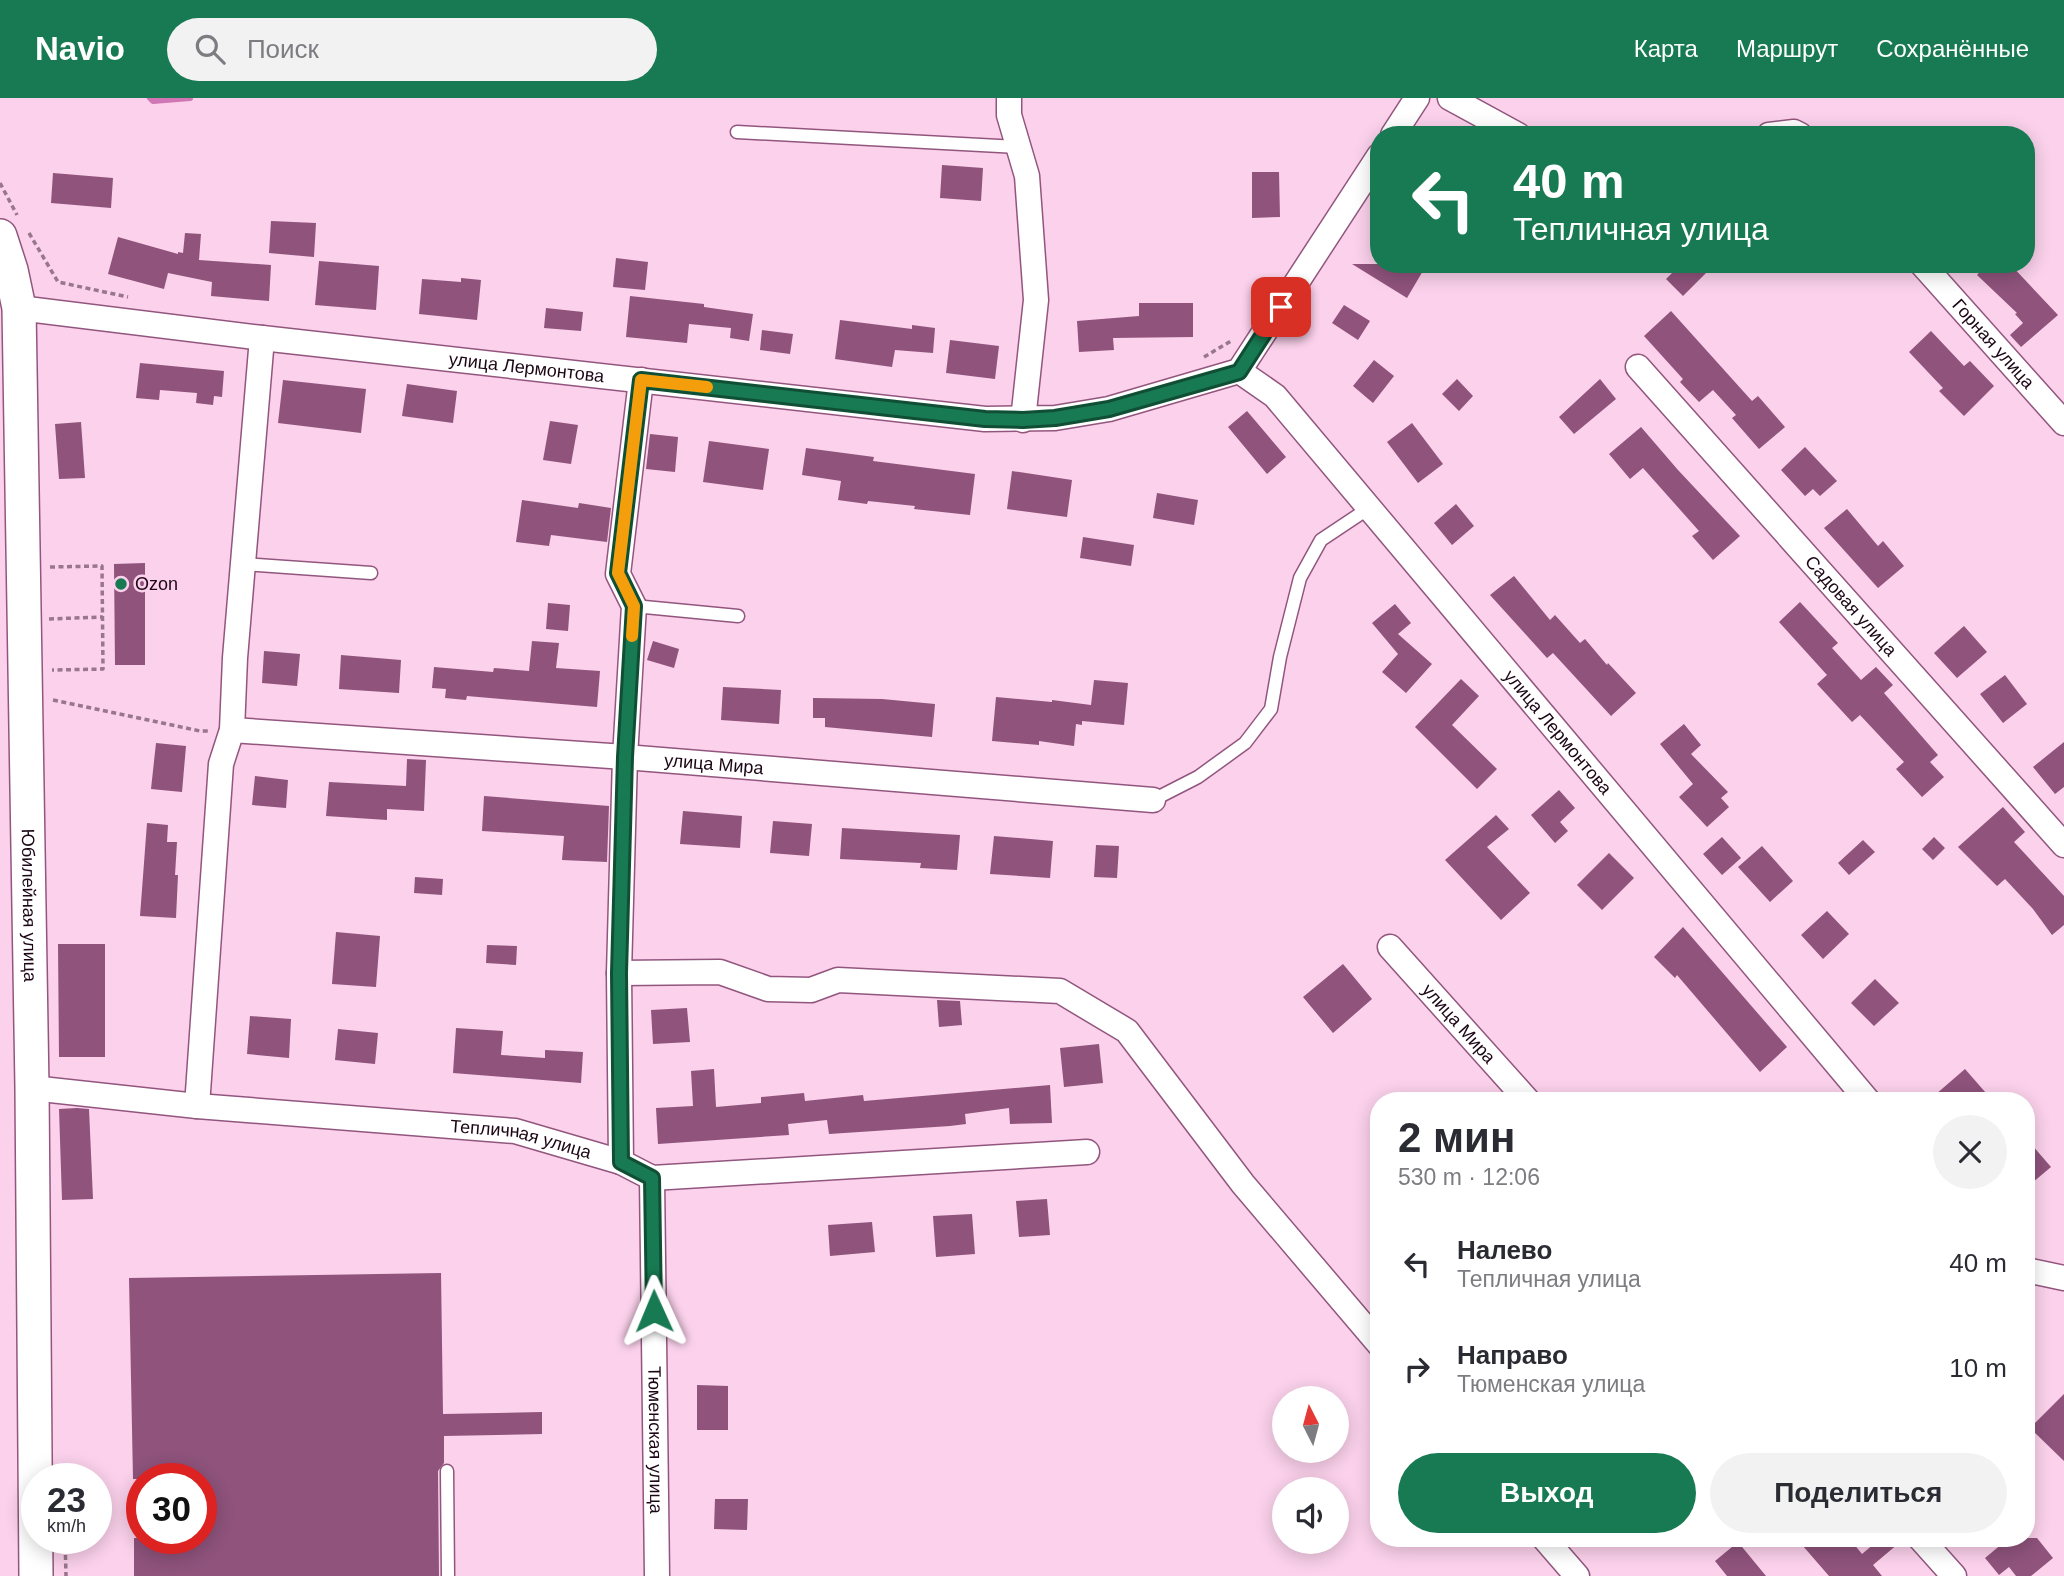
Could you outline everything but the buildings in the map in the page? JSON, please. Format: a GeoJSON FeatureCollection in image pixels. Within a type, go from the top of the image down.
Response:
{"type":"FeatureCollection","features":[{"type":"Feature","properties":{"kind":"street"},"geometry":{"type":"LineString","coordinates":[[1009,98],[1009,115],[1027,176],[1036,299],[1023,420]]}},
{"type":"Feature","properties":{"kind":"street"},"geometry":{"type":"LineString","coordinates":[[1399,126],[1417,98]]}},
{"type":"Feature","properties":{"kind":"street"},"geometry":{"type":"LineString","coordinates":[[1450,98],[1501,126]]}},
{"type":"Feature","properties":{"kind":"street"},"geometry":{"type":"LineString","coordinates":[[1239,372],[1370,170]]}},
{"type":"Feature","properties":{"kind":"street","name":"Юбилейная улица"},"geometry":{"type":"LineString","coordinates":[[15,228],[11,270],[19,308],[32,1088],[36,1576]]}},
{"type":"Feature","properties":{"kind":"street","name":"Горная улица"},"geometry":{"type":"LineString","coordinates":[[1930,273],[2064,423]]}},
{"type":"Feature","properties":{"kind":"street","name":"улица Лермонтова"},"geometry":{"type":"LineString","coordinates":[[19,308],[985,419],[1055,418],[1109,409],[1239,372],[1275,396],[1860,1092]]}},
{"type":"Feature","properties":{"kind":"street"},"geometry":{"type":"LineString","coordinates":[[197,1106],[221,764],[232,730],[235,658],[262,338]]}},
{"type":"Feature","properties":{"kind":"street","name":"Садовая улица"},"geometry":{"type":"LineString","coordinates":[[1638,367],[2064,845]]}},
{"type":"Feature","properties":{"kind":"street"},"geometry":{"type":"LineString","coordinates":[[621,1162],[619,973],[625,757],[634,606],[618,573],[641,380]]}},
{"type":"Feature","properties":{"kind":"street","name":"улица Мира"},"geometry":{"type":"LineString","coordinates":[[232,730],[625,757],[1153,800]]}},
{"type":"Feature","properties":{"kind":"street","name":"улица Мира"},"geometry":{"type":"LineString","coordinates":[[1390,947],[1520,1092]]}},
{"type":"Feature","properties":{"kind":"street"},"geometry":{"type":"LineString","coordinates":[[619,973],[720,972],[768,989],[811,990],[838,980],[1060,991],[1127,1031],[1243,1185],[1370,1333]]}},
{"type":"Feature","properties":{"kind":"street","name":"Тепличная улица"},"geometry":{"type":"LineString","coordinates":[[32,1088],[197,1106],[516,1131],[621,1162],[652,1178]]}},
{"type":"Feature","properties":{"kind":"street"},"geometry":{"type":"LineString","coordinates":[[652,1178],[1087,1152]]}},
{"type":"Feature","properties":{"kind":"street","name":"Тюменская улица"},"geometry":{"type":"LineString","coordinates":[[652,1178],[657,1576]]}},
{"type":"Feature","properties":{"kind":"street"},"geometry":{"type":"LineString","coordinates":[[2035,1272],[2064,1278]]}},
{"type":"Feature","properties":{"kind":"street"},"geometry":{"type":"LineString","coordinates":[[1552,1547],[1576,1576]]}},
{"type":"Feature","properties":{"kind":"street"},"geometry":{"type":"LineString","coordinates":[[1928,1547],[1954,1576]]}},
{"type":"Feature","properties":{"kind":"lane"},"geometry":{"type":"LineString","coordinates":[[737,132],[1018,147]]}},
{"type":"Feature","properties":{"kind":"lane"},"geometry":{"type":"LineString","coordinates":[[1153,800],[1198,776],[1245,743],[1271,709],[1280,657],[1300,578],[1321,540],[1369,508]]}},
{"type":"Feature","properties":{"kind":"lane"},"geometry":{"type":"LineString","coordinates":[[243,564],[371,573]]}},
{"type":"Feature","properties":{"kind":"lane"},"geometry":{"type":"LineString","coordinates":[[634,606],[738,616]]}},
{"type":"Feature","properties":{"kind":"lane"},"geometry":{"type":"LineString","coordinates":[[447,1471],[448,1576]]}},
{"type":"Feature","properties":{"kind":"path"},"geometry":{"type":"LineString","coordinates":[[0,183],[15,228],[58,282],[146,301],[143,324]]}},
{"type":"Feature","properties":{"kind":"path"},"geometry":{"type":"LineString","coordinates":[[1199,359],[1229,344],[1237,332]]}},
{"type":"Feature","properties":{"kind":"path"},"geometry":{"type":"LineString","coordinates":[[43,567],[102,566],[103,669],[46,670]]}},
{"type":"Feature","properties":{"kind":"path"},"geometry":{"type":"LineString","coordinates":[[45,619],[103,617]]}},
{"type":"Feature","properties":{"kind":"path"},"geometry":{"type":"LineString","coordinates":[[47,699],[200,731],[232,730]]}},
{"type":"Feature","properties":{"kind":"path"},"geometry":{"type":"LineString","coordinates":[[65,1554],[66,1576]]}},
{"type":"Feature","properties":{"kind":"waterway"},"geometry":{"type":"LineString","coordinates":[[150,98],[153,101],[190,98]]}},
{"type":"Feature","properties":{"kind":"slow traffic"},"geometry":{"type":"LineString","coordinates":[[632,636],[634,606],[618,573],[641,380],[707,387]]}},
{"type":"Feature","properties":{"kind":"place","name":"Ozon"},"geometry":{"type":"Point","coordinates":[121,584]}},
{"type":"Feature","properties":{"kind":"route"},"geometry":{"type":"LineString","coordinates":[[654,1311],[652,1178],[621,1162],[619,973],[625,757],[634,606],[618,573],[641,380],[985,419],[1055,418],[1109,409],[1239,372],[1281,307]]}}]}
